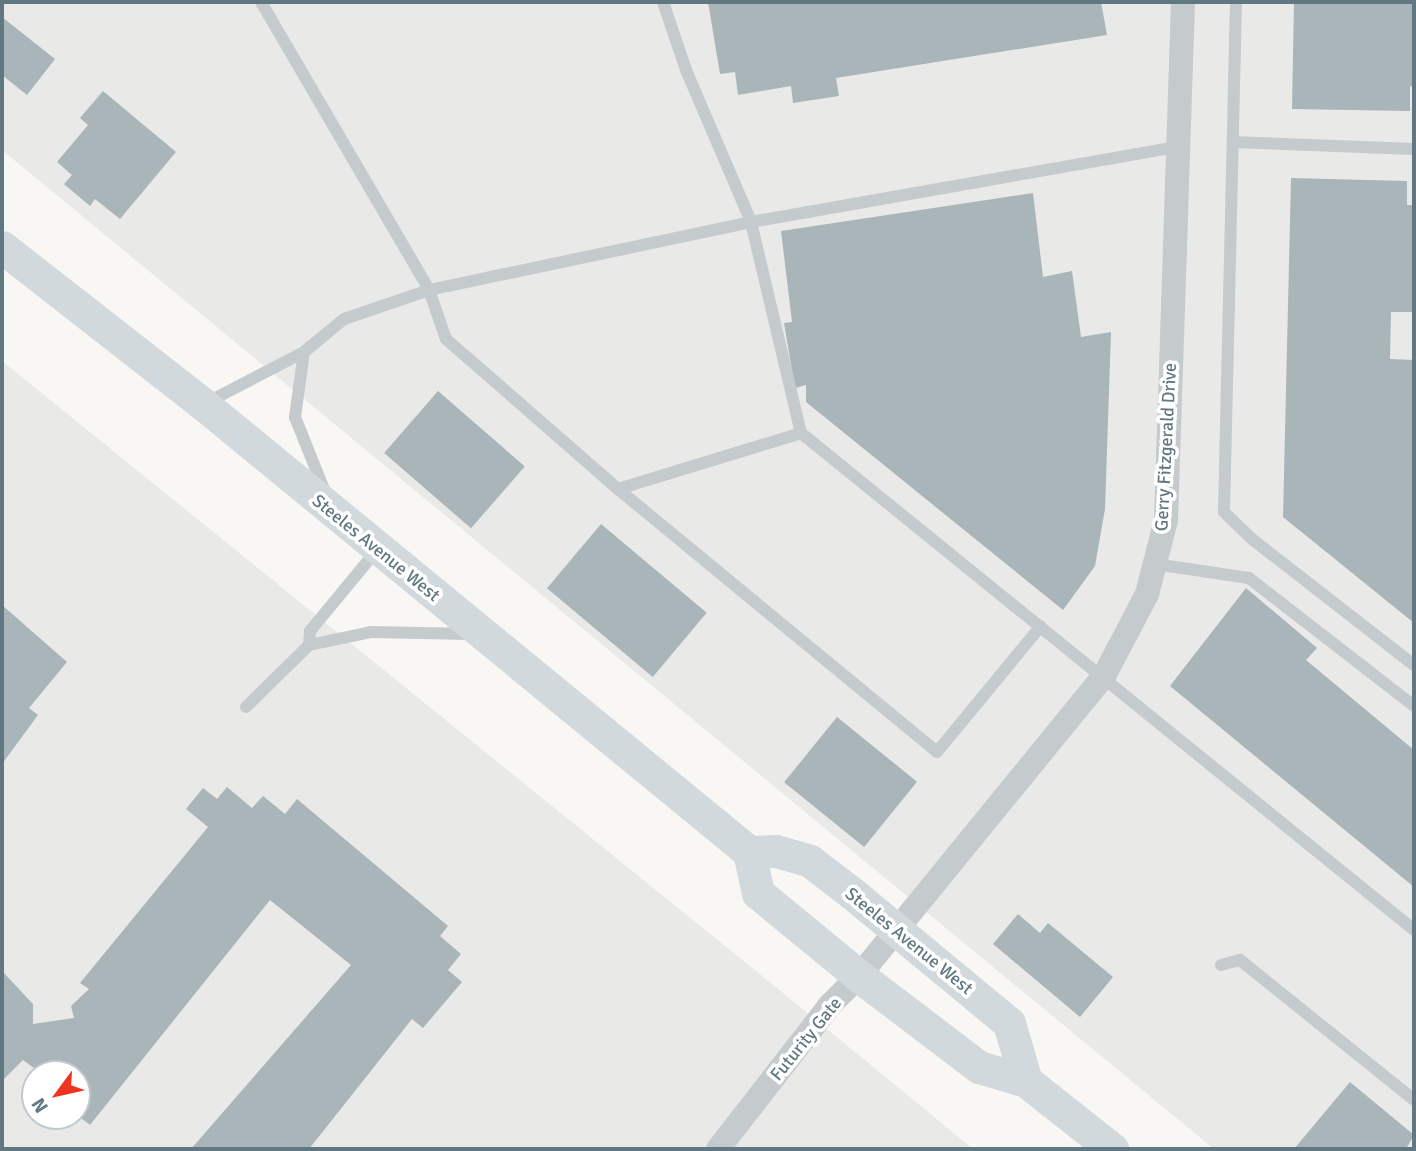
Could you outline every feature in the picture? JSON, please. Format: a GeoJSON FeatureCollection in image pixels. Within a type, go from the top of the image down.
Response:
{"type":"FeatureCollection","features":[{"type":"Feature","properties":{"kind":"main road","name":"Steeles Avenue West"},"geometry":{"type":"LineString","coordinates":[[2,247],[203,404],[335,516],[485,634],[749,852],[776,850],[810,862],[1009,1023],[1026,1081]]}},
{"type":"Feature","properties":{"kind":"main road"},"geometry":{"type":"LineString","coordinates":[[749,852],[758,893],[859,976],[979,1067],[1026,1081],[1112,1149]]}},
{"type":"Feature","properties":{"kind":"street","name":"Gerry Fitzgerald Drive"},"geometry":{"type":"LineString","coordinates":[[896,931],[1104,676],[1147,594],[1166,520],[1182,2]]}},
{"type":"Feature","properties":{"kind":"street","name":"Futurity Gate"},"geometry":{"type":"LineString","coordinates":[[718,1149],[830,1005],[859,976],[896,931]]}},
{"type":"Feature","properties":{"kind":"lane"},"geometry":{"type":"LineString","coordinates":[[261,2],[429,289],[446,339],[618,489],[937,752],[1041,626]]}},
{"type":"Feature","properties":{"kind":"lane"},"geometry":{"type":"LineString","coordinates":[[663,2],[686,70],[751,222],[801,433],[1414,930]]}},
{"type":"Feature","properties":{"kind":"lane"},"geometry":{"type":"LineString","coordinates":[[1236,2],[1224,512],[1252,539],[1414,665]]}},
{"type":"Feature","properties":{"kind":"lane"},"geometry":{"type":"LineString","coordinates":[[1233,142],[1414,149]]}},
{"type":"Feature","properties":{"kind":"lane"},"geometry":{"type":"LineString","coordinates":[[203,404],[304,352],[344,319],[429,289],[751,222],[1178,147]]}},
{"type":"Feature","properties":{"kind":"lane"},"geometry":{"type":"LineString","coordinates":[[304,352],[295,417],[335,516]]}},
{"type":"Feature","properties":{"kind":"lane"},"geometry":{"type":"LineString","coordinates":[[618,489],[801,433]]}},
{"type":"Feature","properties":{"kind":"lane"},"geometry":{"type":"LineString","coordinates":[[309,645],[310,631],[377,550]]}},
{"type":"Feature","properties":{"kind":"lane"},"geometry":{"type":"LineString","coordinates":[[1155,564],[1249,578],[1414,706]]}},
{"type":"Feature","properties":{"kind":"lane"},"geometry":{"type":"LineString","coordinates":[[246,707],[309,645],[371,632],[485,634]]}},
{"type":"Feature","properties":{"kind":"lane"},"geometry":{"type":"LineString","coordinates":[[1221,965],[1240,960],[1414,1100]]}},
{"type":"Feature","properties":{"kind":"shaded area"},"geometry":{"type":"Polygon","coordinates":[[[2,2],[1414,2],[1414,1149],[1214,1149],[2,150],[2,2]]]}},
{"type":"Feature","properties":{"kind":"shaded area"},"geometry":{"type":"Polygon","coordinates":[[[2,361],[788,997],[973,1149],[2,1149],[2,361]]]}},
{"type":"Feature","properties":{"kind":"building"},"geometry":{"type":"Polygon","coordinates":[[[708,2],[1101,2],[1107,35],[836,78],[839,96],[793,103],[791,86],[738,95],[735,72],[720,74],[708,2]]]}},
{"type":"Feature","properties":{"kind":"building"},"geometry":{"type":"Polygon","coordinates":[[[1294,2],[1414,2],[1414,87],[1410,86],[1410,111],[1292,109],[1294,2]]]}},
{"type":"Feature","properties":{"kind":"building"},"geometry":{"type":"Polygon","coordinates":[[[2,17],[55,59],[27,95],[2,75],[2,17]]]}},
{"type":"Feature","properties":{"kind":"building"},"geometry":{"type":"Polygon","coordinates":[[[103,91],[176,152],[120,219],[95,199],[90,206],[64,184],[72,175],[57,162],[88,125],[80,118],[103,91]]]}},
{"type":"Feature","properties":{"kind":"building"},"geometry":{"type":"Polygon","coordinates":[[[1291,178],[1407,181],[1407,205],[1414,205],[1414,312],[1391,312],[1390,359],[1414,360],[1414,623],[1283,517],[1291,178]]]}},
{"type":"Feature","properties":{"kind":"building"},"geometry":{"type":"Polygon","coordinates":[[[1033,193],[1043,277],[1072,271],[1081,337],[1111,332],[1105,509],[1095,566],[1063,610],[806,402],[806,385],[795,388],[784,323],[792,322],[781,231],[1033,193]]]}},
{"type":"Feature","properties":{"kind":"building"},"geometry":{"type":"Polygon","coordinates":[[[438,391],[525,466],[471,528],[384,453],[438,391]]]}},
{"type":"Feature","properties":{"kind":"building"},"geometry":{"type":"Polygon","coordinates":[[[601,524],[707,613],[653,677],[547,588],[601,524]]]}},
{"type":"Feature","properties":{"kind":"building"},"geometry":{"type":"Polygon","coordinates":[[[1246,588],[1317,648],[1306,660],[1414,750],[1414,887],[1170,686],[1246,588]]]}},
{"type":"Feature","properties":{"kind":"building"},"geometry":{"type":"Polygon","coordinates":[[[2,605],[67,662],[29,708],[38,715],[2,764],[2,605]]]}},
{"type":"Feature","properties":{"kind":"building"},"geometry":{"type":"Polygon","coordinates":[[[837,717],[917,782],[864,847],[784,782],[837,717]]]}},
{"type":"Feature","properties":{"kind":"building"},"geometry":{"type":"Polygon","coordinates":[[[227,787],[252,808],[263,796],[285,814],[297,799],[448,926],[440,936],[461,954],[448,970],[462,982],[423,1028],[412,1019],[309,1149],[191,1149],[351,965],[270,900],[91,1124],[91,1060],[21,1060],[2,1081],[2,971],[33,1004],[33,1024],[74,1018],[71,1006],[89,989],[80,983],[208,827],[186,809],[203,788],[217,799],[227,787]]]}},
{"type":"Feature","properties":{"kind":"building"},"geometry":{"type":"Polygon","coordinates":[[[1018,914],[1040,933],[1048,923],[1113,977],[1080,1017],[993,944],[1018,914]]]}},
{"type":"Feature","properties":{"kind":"building"},"geometry":{"type":"Polygon","coordinates":[[[1350,1082],[1414,1135],[1406,1149],[1294,1149],[1350,1082]]]}}]}
